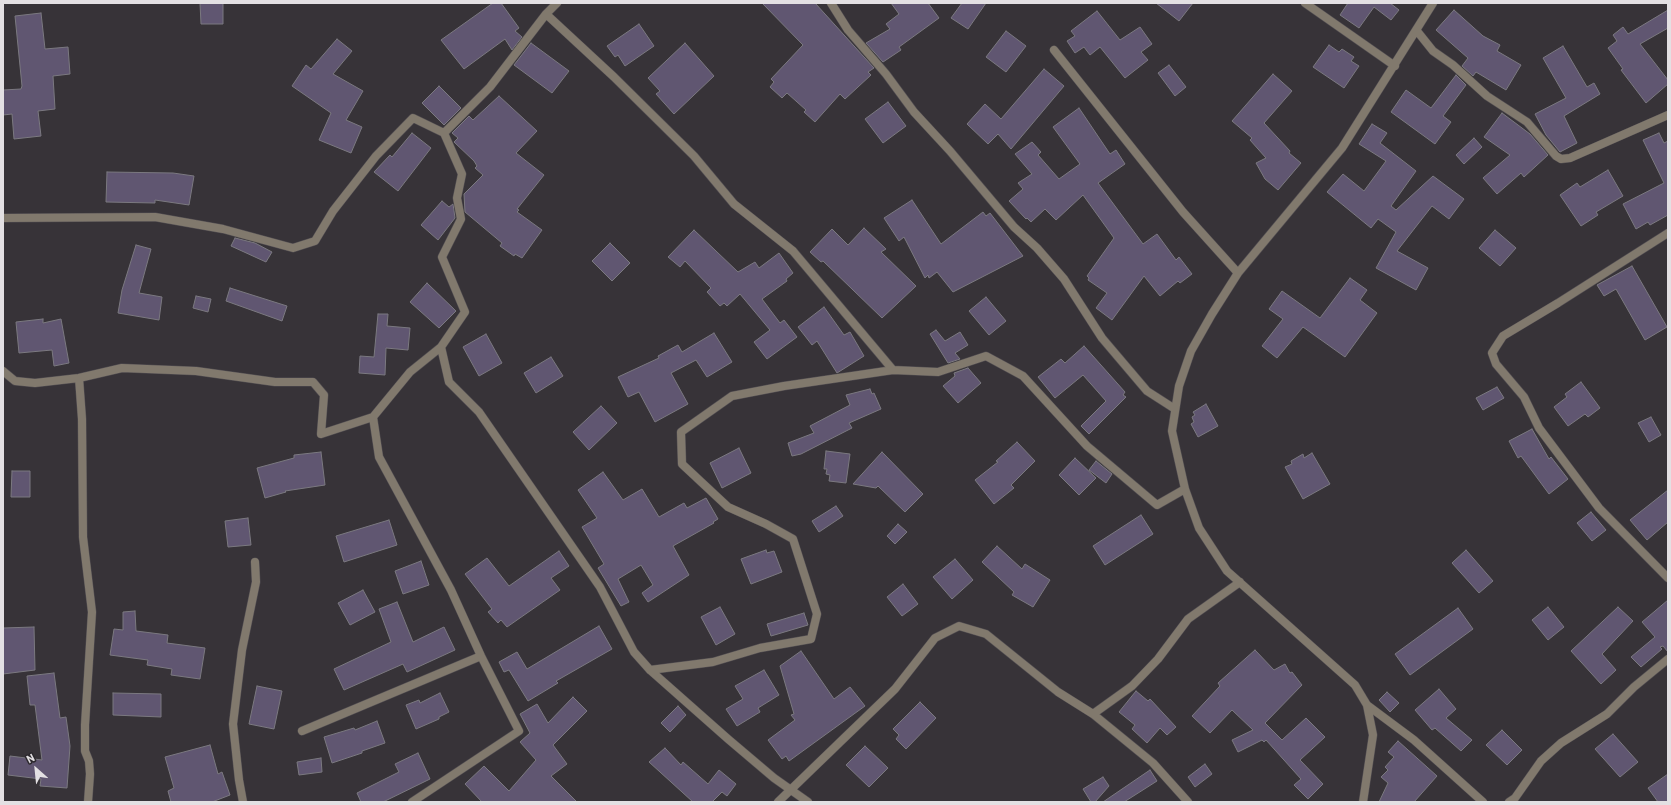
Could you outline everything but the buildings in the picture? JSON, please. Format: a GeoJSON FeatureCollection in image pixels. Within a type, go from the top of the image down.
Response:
{"type":"FeatureCollection","features":[{"type":"Feature","properties":{"kind":"street"},"geometry":{"type":"LineString","coordinates":[[444,133],[490,87],[546,14],[557,3]]}},
{"type":"Feature","properties":{"kind":"street"},"geometry":{"type":"LineString","coordinates":[[831,3],[848,30],[886,74],[914,112],[1014,227],[1037,248],[1064,279],[1102,338],[1112,350],[1147,391],[1175,409]]}},
{"type":"Feature","properties":{"kind":"street"},"geometry":{"type":"LineString","coordinates":[[1305,3],[1395,66]]}},
{"type":"Feature","properties":{"kind":"street"},"geometry":{"type":"LineString","coordinates":[[1363,802],[1373,735],[1367,705],[1355,685],[1227,571],[1199,528],[1185,489],[1172,431],[1179,386],[1191,351],[1238,273],[1342,148],[1417,31],[1432,3]]}},
{"type":"Feature","properties":{"kind":"street"},"geometry":{"type":"LineString","coordinates":[[546,14],[614,77],[694,156],[734,204],[793,251],[893,370]]}},
{"type":"Feature","properties":{"kind":"street"},"geometry":{"type":"LineString","coordinates":[[1417,31],[1433,51],[1452,65],[1487,96],[1527,122],[1556,156],[1561,159],[1570,158],[1668,115]]}},
{"type":"Feature","properties":{"kind":"street"},"geometry":{"type":"LineString","coordinates":[[1054,50],[1183,212],[1238,273]]}},
{"type":"Feature","properties":{"kind":"street"},"geometry":{"type":"LineString","coordinates":[[3,218],[155,217],[223,229],[293,248],[315,241],[333,211],[376,156],[413,118],[444,133],[462,174],[457,198],[461,219],[442,257],[465,312],[441,347],[410,372],[374,417],[322,434],[324,395],[313,382],[275,382],[196,370],[122,368],[79,378],[35,383],[15,381],[3,371]]}},
{"type":"Feature","properties":{"kind":"street"},"geometry":{"type":"LineString","coordinates":[[1668,233],[1558,304],[1503,336],[1492,353],[1496,364],[1524,397],[1539,428],[1599,508],[1668,578]]}},
{"type":"Feature","properties":{"kind":"street"},"geometry":{"type":"LineString","coordinates":[[441,347],[449,382],[479,412],[600,586],[626,640],[634,652],[650,670],[774,778],[808,802]]}},
{"type":"Feature","properties":{"kind":"street"},"geometry":{"type":"LineString","coordinates":[[650,670],[713,662],[760,648],[811,639],[817,614],[793,539],[766,524],[728,507],[682,464],[681,432],[732,396],[784,386],[893,370],[938,372],[986,356],[1023,376],[1087,446],[1157,505],[1185,489]]}},
{"type":"Feature","properties":{"kind":"street"},"geometry":{"type":"LineString","coordinates":[[79,378],[82,419],[83,537],[92,612],[85,725],[85,751],[89,761],[90,774],[88,802]]}},
{"type":"Feature","properties":{"kind":"street"},"geometry":{"type":"LineString","coordinates":[[374,417],[380,457],[451,590],[481,656],[519,731],[412,802]]}},
{"type":"Feature","properties":{"kind":"street"},"geometry":{"type":"LineString","coordinates":[[243,802],[233,724],[242,650],[256,582],[255,562]]}},
{"type":"Feature","properties":{"kind":"street"},"geometry":{"type":"LineString","coordinates":[[1092,714],[1132,686],[1158,659],[1188,619],[1240,582]]}},
{"type":"Feature","properties":{"kind":"street"},"geometry":{"type":"LineString","coordinates":[[778,802],[895,689],[935,638],[959,626],[986,634],[1027,665],[1058,692],[1092,714],[1153,764],[1188,802]]}},
{"type":"Feature","properties":{"kind":"street"},"geometry":{"type":"LineString","coordinates":[[302,731],[481,656]]}},
{"type":"Feature","properties":{"kind":"street"},"geometry":{"type":"LineString","coordinates":[[1509,802],[1515,798],[1541,761],[1561,743],[1607,714],[1634,687],[1668,659]]}},
{"type":"Feature","properties":{"kind":"street"},"geometry":{"type":"LineString","coordinates":[[1367,705],[1414,740],[1483,802]]}}]}
